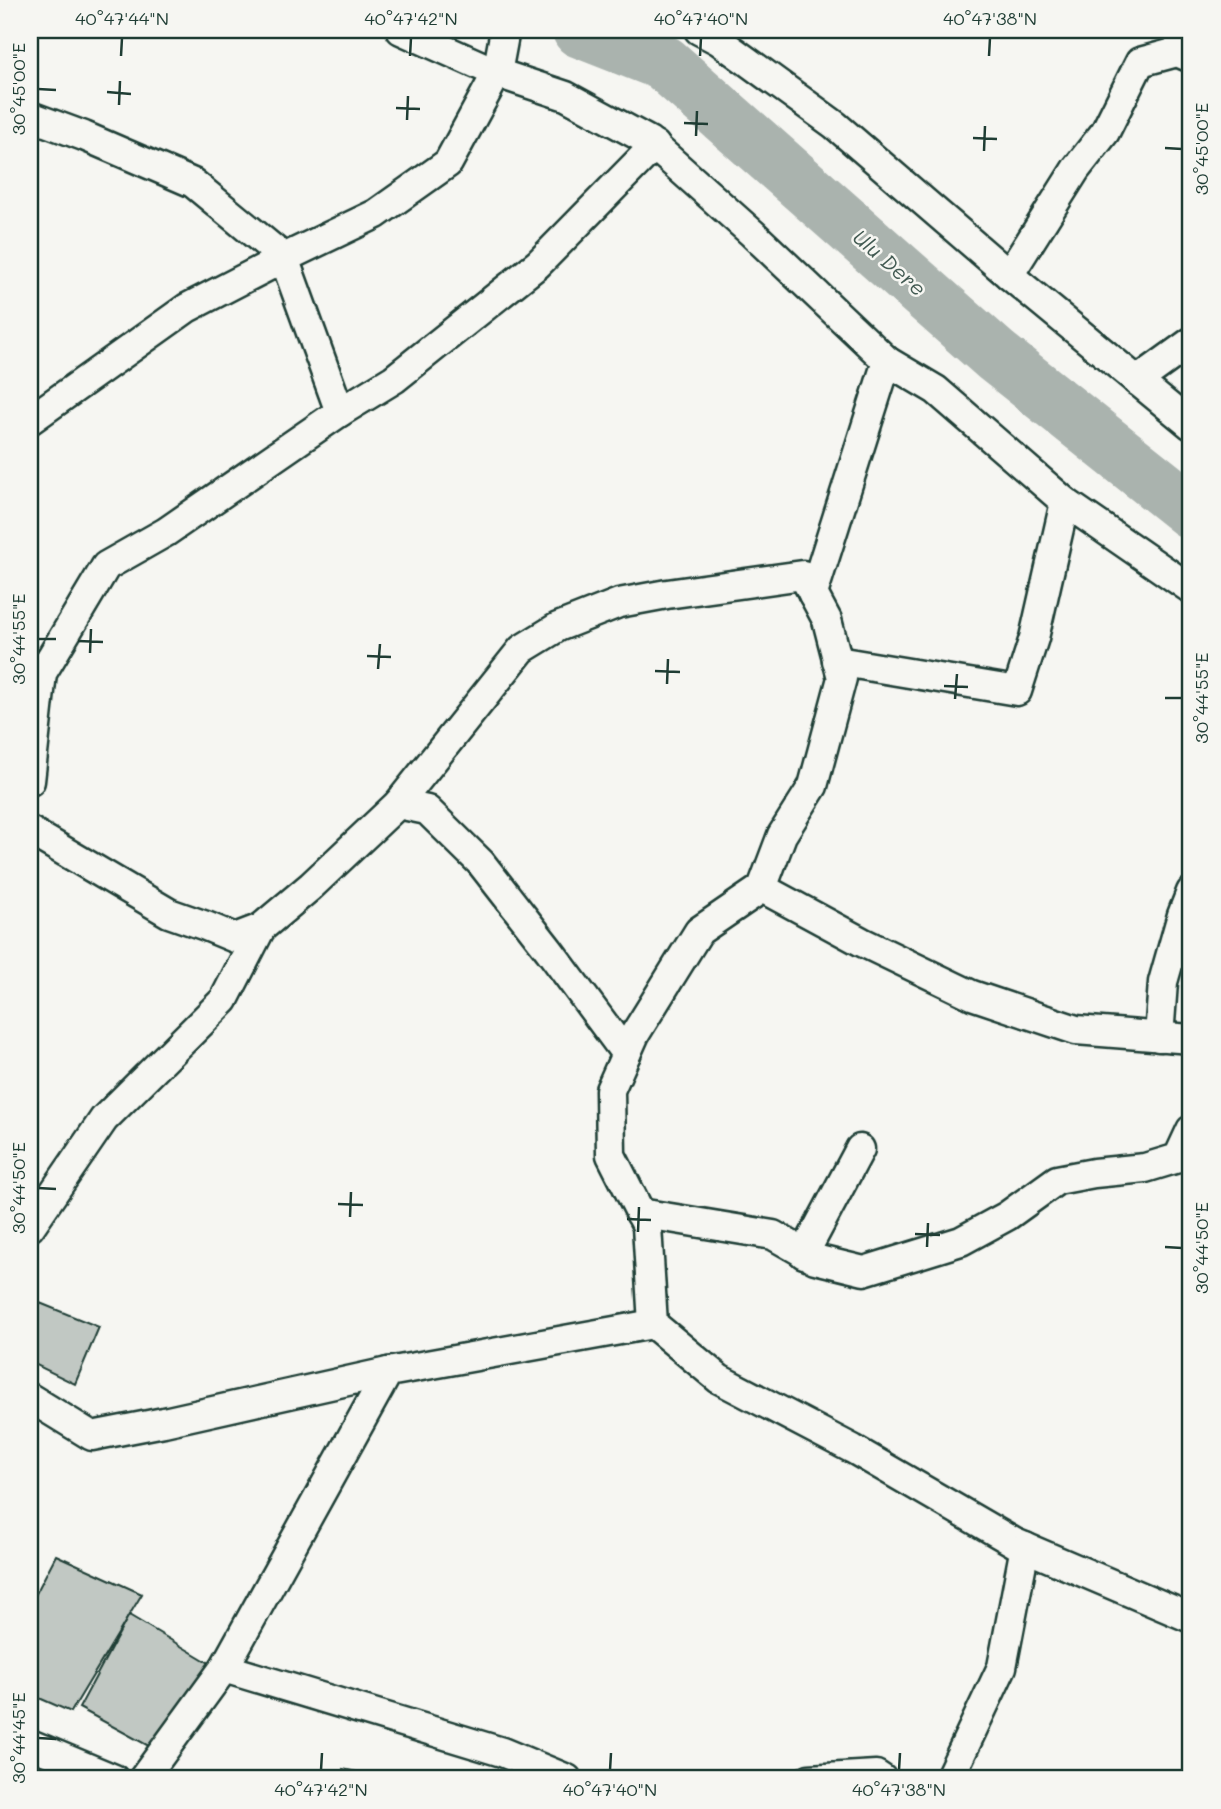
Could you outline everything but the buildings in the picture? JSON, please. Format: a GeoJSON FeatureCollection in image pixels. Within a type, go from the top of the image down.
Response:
{"type":"FeatureCollection","features":[{"type":"Feature","properties":{"kind":"street"},"geometry":{"type":"LineString","coordinates":[[401,30],[497,73],[566,96],[655,145],[887,361],[936,390],[1065,502],[1191,589]]}},
{"type":"Feature","properties":{"kind":"street"},"geometry":{"type":"LineString","coordinates":[[30,420],[187,308],[376,214],[448,163],[497,73],[505,30]]}},
{"type":"Feature","properties":{"kind":"street"},"geometry":{"type":"LineString","coordinates":[[717,33],[835,125],[1009,275],[1191,425]]}},
{"type":"Feature","properties":{"kind":"street"},"geometry":{"type":"LineString","coordinates":[[1009,275],[1076,169],[1105,132],[1140,62],[1177,52],[1191,58]]}},
{"type":"Feature","properties":{"kind":"street"},"geometry":{"type":"LineString","coordinates":[[30,116],[193,183],[284,258],[340,412]]}},
{"type":"Feature","properties":{"kind":"street"},"geometry":{"type":"LineString","coordinates":[[30,781],[42,673],[106,566],[166,532],[340,412],[394,379],[538,264],[655,145]]}},
{"type":"Feature","properties":{"kind":"street"},"geometry":{"type":"LineString","coordinates":[[1137,381],[1191,342]]}},
{"type":"Feature","properties":{"kind":"street"},"geometry":{"type":"LineString","coordinates":[[813,594],[887,361]]}},
{"type":"Feature","properties":{"kind":"street"},"geometry":{"type":"LineString","coordinates":[[837,661],[1017,691],[1034,638],[1065,502]]}},
{"type":"Feature","properties":{"kind":"street"},"geometry":{"type":"LineString","coordinates":[[30,831],[169,913],[235,938],[261,928],[311,886],[398,804],[522,649],[558,627],[619,603],[803,575],[827,620],[842,678],[813,786],[782,835],[762,888],[699,931],[635,1034],[610,1090],[611,1154],[646,1226],[653,1324],[719,1379],[853,1449],[1004,1536],[1191,1618]]}},
{"type":"Feature","properties":{"kind":"street"},"geometry":{"type":"LineString","coordinates":[[398,804],[427,810],[481,863],[626,1054]]}},
{"type":"Feature","properties":{"kind":"street"},"geometry":{"type":"LineString","coordinates":[[762,888],[862,942],[972,995],[1076,1030],[1191,1039]]}},
{"type":"Feature","properties":{"kind":"street"},"geometry":{"type":"LineString","coordinates":[[1159,1037],[1163,982],[1181,915],[1191,892]]}},
{"type":"Feature","properties":{"kind":"street"},"geometry":{"type":"LineString","coordinates":[[33,1217],[104,1119],[223,1000],[261,928]]}},
{"type":"Feature","properties":{"kind":"street"},"geometry":{"type":"LineString","coordinates":[[640,1213],[773,1236],[815,1259],[864,1271],[961,1241],[1007,1216],[1057,1180],[1145,1168],[1178,1158],[1191,1130]]}},
{"type":"Feature","properties":{"kind":"street"},"geometry":{"type":"LineString","coordinates":[[804,1254],[860,1149]]}},
{"type":"Feature","properties":{"kind":"street"},"geometry":{"type":"LineString","coordinates":[[30,1398],[92,1437],[388,1372],[653,1324]]}},
{"type":"Feature","properties":{"kind":"street"},"geometry":{"type":"LineString","coordinates":[[143,1779],[224,1668],[388,1372]]}},
{"type":"Feature","properties":{"kind":"street"},"geometry":{"type":"LineString","coordinates":[[949,1779],[1002,1667],[1026,1547]]}},
{"type":"Feature","properties":{"kind":"street"},"geometry":{"type":"LineString","coordinates":[[224,1668],[502,1752],[567,1779]]}},
{"type":"Feature","properties":{"kind":"street"},"geometry":{"type":"LineString","coordinates":[[30,1744],[114,1779]]}},
{"type":"Feature","properties":{"kind":"street"},"geometry":{"type":"LineString","coordinates":[[809,1779],[876,1775],[882,1779]]}},
{"type":"Feature","properties":{"kind":"shaded area"},"geometry":{"type":"Polygon","coordinates":[[[30,1758],[78,1779],[30,1779],[30,1758]]]}},
{"type":"Feature","properties":{"kind":"waterway","name":"Ulu Dere"},"geometry":{"type":"LineString","coordinates":[[580,30],[664,63],[996,356],[1191,511]]}}]}
